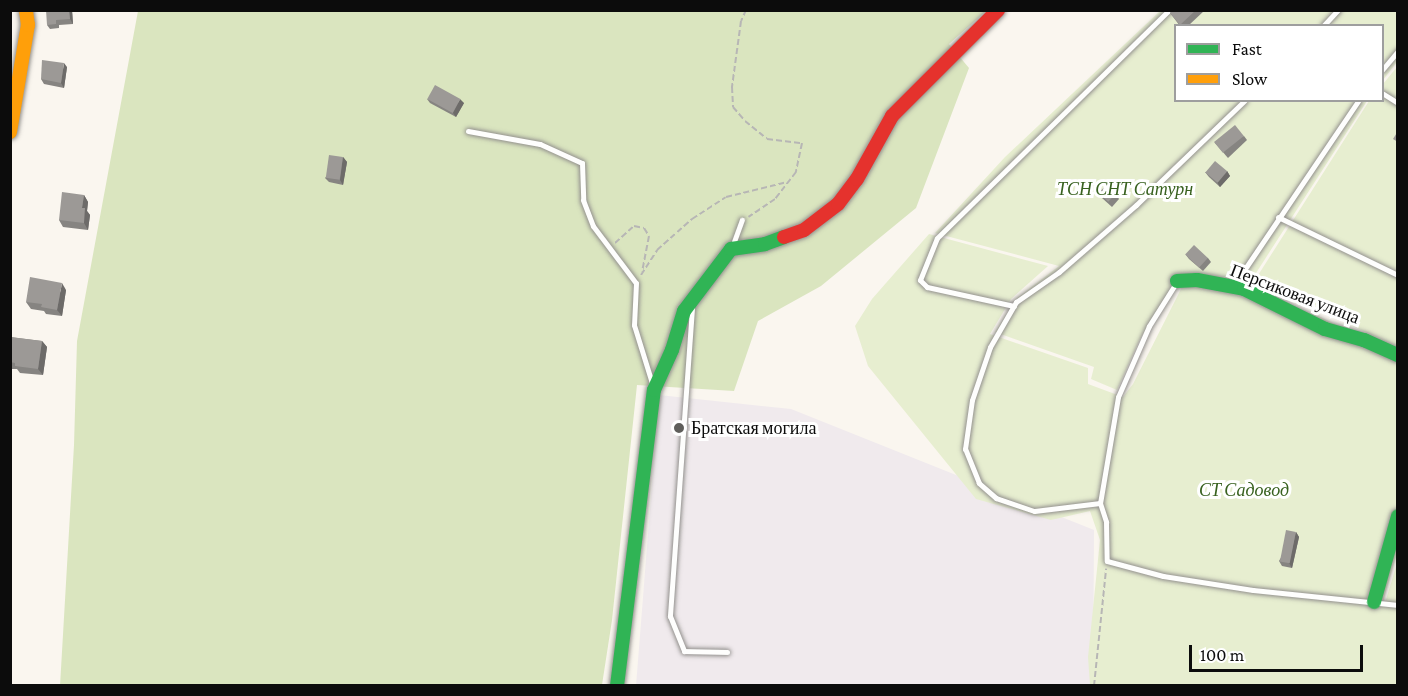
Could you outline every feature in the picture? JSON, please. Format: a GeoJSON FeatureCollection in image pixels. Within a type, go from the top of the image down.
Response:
{"type":"FeatureCollection","features":[{"type":"Feature","properties":{"kind":"street"},"geometry":{"type":"LineString","coordinates":[[10,132],[15,80],[28,25],[27,10]]}},
{"type":"Feature","properties":{"kind":"street"},"geometry":{"type":"LineString","coordinates":[[617,686],[654,390],[672,350],[684,311],[731,249],[765,244],[804,230],[838,204],[857,179],[892,116],[998,10]]}},
{"type":"Feature","properties":{"kind":"street","name":"Персиковая улица"},"geometry":{"type":"LineString","coordinates":[[1177,281],[1197,280],[1233,286],[1325,329],[1364,340],[1398,355]]}},
{"type":"Feature","properties":{"kind":"street"},"geometry":{"type":"LineString","coordinates":[[1374,602],[1398,516]]}},
{"type":"Feature","properties":{"kind":"lane"},"geometry":{"type":"LineString","coordinates":[[1014,306],[927,287],[920,280],[937,238],[1169,10]]}},
{"type":"Feature","properties":{"kind":"lane"},"geometry":{"type":"LineString","coordinates":[[1325,24],[1338,10]]}},
{"type":"Feature","properties":{"kind":"lane"},"geometry":{"type":"LineString","coordinates":[[1384,69],[1398,51]]}},
{"type":"Feature","properties":{"kind":"lane"},"geometry":{"type":"LineString","coordinates":[[1384,94],[1398,103]]}},
{"type":"Feature","properties":{"kind":"lane"},"geometry":{"type":"LineString","coordinates":[[1100,503],[1034,511],[996,498],[979,483],[965,449],[972,400],[990,348],[1014,306],[1059,272],[1136,205],[1243,102]]}},
{"type":"Feature","properties":{"kind":"lane"},"geometry":{"type":"LineString","coordinates":[[1233,286],[1358,102]]}},
{"type":"Feature","properties":{"kind":"lane"},"geometry":{"type":"LineString","coordinates":[[468,131],[540,144],[582,163],[583,200],[593,226],[636,282],[634,325],[654,390]]}},
{"type":"Feature","properties":{"kind":"lane"},"geometry":{"type":"LineString","coordinates":[[1278,217],[1398,275]]}},
{"type":"Feature","properties":{"kind":"lane"},"geometry":{"type":"LineString","coordinates":[[731,249],[742,220]]}},
{"type":"Feature","properties":{"kind":"lane"},"geometry":{"type":"LineString","coordinates":[[1177,281],[1149,326],[1118,397],[1100,503],[1106,522],[1107,561],[1163,576],[1253,590],[1398,605]]}},
{"type":"Feature","properties":{"kind":"lane"},"geometry":{"type":"LineString","coordinates":[[693,298],[670,616],[684,651],[727,652]]}},
{"type":"Feature","properties":{"kind":"path"},"geometry":{"type":"LineString","coordinates":[[742,220],[765,208],[796,172],[802,143],[767,139],[733,107],[732,87],[741,21],[746,10]]}},
{"type":"Feature","properties":{"kind":"path"},"geometry":{"type":"LineString","coordinates":[[636,282],[657,250],[692,219],[717,202],[754,188],[788,182]]}},
{"type":"Feature","properties":{"kind":"path"},"geometry":{"type":"LineString","coordinates":[[609,249],[634,226],[644,228],[649,236],[642,274]]}},
{"type":"Feature","properties":{"kind":"path"},"geometry":{"type":"LineString","coordinates":[[1094,686],[1107,561]]}},
{"type":"Feature","properties":{"kind":"shaded area"},"geometry":{"type":"Polygon","coordinates":[[[659,395],[791,409],[1094,530],[1093,685],[636,686],[659,395]]]}},
{"type":"Feature","properties":{"kind":"green space"},"geometry":{"type":"Polygon","coordinates":[[[138,11],[986,11],[949,44],[969,68],[916,208],[821,286],[758,321],[734,391],[637,385],[612,620],[602,685],[60,686],[74,445],[77,341],[138,11]]]}},
{"type":"Feature","properties":{"kind":"green space","name":"ТСН СНТ Сатурн"},"geometry":{"type":"Polygon","coordinates":[[[1160,11],[1397,11],[1397,62],[1384,79],[1384,24],[1174,24],[1174,102],[1366,102],[1247,287],[1176,279],[1140,339],[1117,390],[1091,379],[1094,367],[995,332],[1017,298],[1059,266],[935,233],[1005,157],[1160,11]]]}},
{"type":"Feature","properties":{"kind":"green space"},"geometry":{"type":"Polygon","coordinates":[[[1397,67],[1397,347],[1255,280],[1368,102],[1384,102],[1384,83],[1397,67]]]}},
{"type":"Feature","properties":{"kind":"green space","name":"СТ Садовод"},"geometry":{"type":"Polygon","coordinates":[[[929,234],[1048,266],[1011,299],[990,334],[1088,368],[1088,384],[1123,397],[1133,384],[1183,285],[1238,295],[1316,315],[1397,353],[1397,554],[1382,605],[1397,605],[1397,685],[1090,685],[1088,657],[1100,540],[1090,511],[1051,520],[976,499],[868,366],[855,326],[872,299],[929,234]]]}},
{"type":"Feature","properties":{"kind":"green space"},"geometry":{"type":"Polygon","coordinates":[[[1397,563],[1397,603],[1385,603],[1397,563]]]}},
{"type":"Feature","properties":{"kind":"building"},"geometry":{"type":"Polygon","coordinates":[[[46,10],[69,10],[70,19],[56,20],[56,24],[47,25],[46,10]]]}},
{"type":"Feature","properties":{"kind":"building"},"geometry":{"type":"Polygon","coordinates":[[[1173,10],[1196,10],[1181,24],[1170,13],[1173,10]]]}},
{"type":"Feature","properties":{"kind":"building"},"geometry":{"type":"Polygon","coordinates":[[[42,60],[64,63],[61,83],[41,79],[42,60]]]}},
{"type":"Feature","properties":{"kind":"building"},"geometry":{"type":"Polygon","coordinates":[[[435,85],[460,99],[453,113],[427,99],[435,85]]]}},
{"type":"Feature","properties":{"kind":"building"},"geometry":{"type":"Polygon","coordinates":[[[1235,125],[1244,136],[1223,153],[1214,142],[1235,125]]]}},
{"type":"Feature","properties":{"kind":"building"},"geometry":{"type":"Polygon","coordinates":[[[1398,131],[1398,142],[1393,139],[1398,131]]]}},
{"type":"Feature","properties":{"kind":"building"},"geometry":{"type":"Polygon","coordinates":[[[329,155],[343,157],[340,180],[326,178],[329,155]]]}},
{"type":"Feature","properties":{"kind":"building"},"geometry":{"type":"Polygon","coordinates":[[[1215,161],[1227,171],[1218,183],[1205,172],[1215,161]]]}},
{"type":"Feature","properties":{"kind":"building"},"geometry":{"type":"Polygon","coordinates":[[[1106,185],[1116,194],[1108,202],[1099,193],[1106,185]]]}},
{"type":"Feature","properties":{"kind":"building"},"geometry":{"type":"Polygon","coordinates":[[[62,192],[84,195],[82,208],[85,208],[84,223],[59,220],[62,192]]]}},
{"type":"Feature","properties":{"kind":"building"},"geometry":{"type":"Polygon","coordinates":[[[1194,245],[1208,258],[1199,267],[1185,255],[1194,245]]]}},
{"type":"Feature","properties":{"kind":"building"},"geometry":{"type":"Polygon","coordinates":[[[30,277],[62,283],[57,310],[41,307],[42,304],[26,302],[30,277]]]}},
{"type":"Feature","properties":{"kind":"building"},"geometry":{"type":"Polygon","coordinates":[[[10,337],[42,341],[38,369],[15,366],[15,363],[10,362],[10,337]]]}},
{"type":"Feature","properties":{"kind":"building"},"geometry":{"type":"Polygon","coordinates":[[[1286,530],[1296,532],[1290,563],[1280,561],[1286,530]]]}},
{"type":"Feature","properties":{"kind":"traffic: fast"},"geometry":{"type":"LineString","coordinates":[[617,686],[654,390],[672,350],[684,311],[731,249],[765,244],[784,237]]}},
{"type":"Feature","properties":{"kind":"traffic: fast"},"geometry":{"type":"LineString","coordinates":[[1177,281],[1197,280],[1244,289],[1325,329],[1364,340],[1398,355]]}},
{"type":"Feature","properties":{"kind":"traffic: fast"},"geometry":{"type":"LineString","coordinates":[[1374,602],[1398,516]]}},
{"type":"Feature","properties":{"kind":"traffic: slow"},"geometry":{"type":"LineString","coordinates":[[10,132],[28,25],[26,10]]}},
{"type":"Feature","properties":{"kind":"traffic: jam"},"geometry":{"type":"LineString","coordinates":[[784,237],[804,230],[838,204],[857,179],[892,116],[998,10]]}},
{"type":"Feature","properties":{"kind":"place","name":"Братская могила"},"geometry":{"type":"Point","coordinates":[679,428]}}]}
